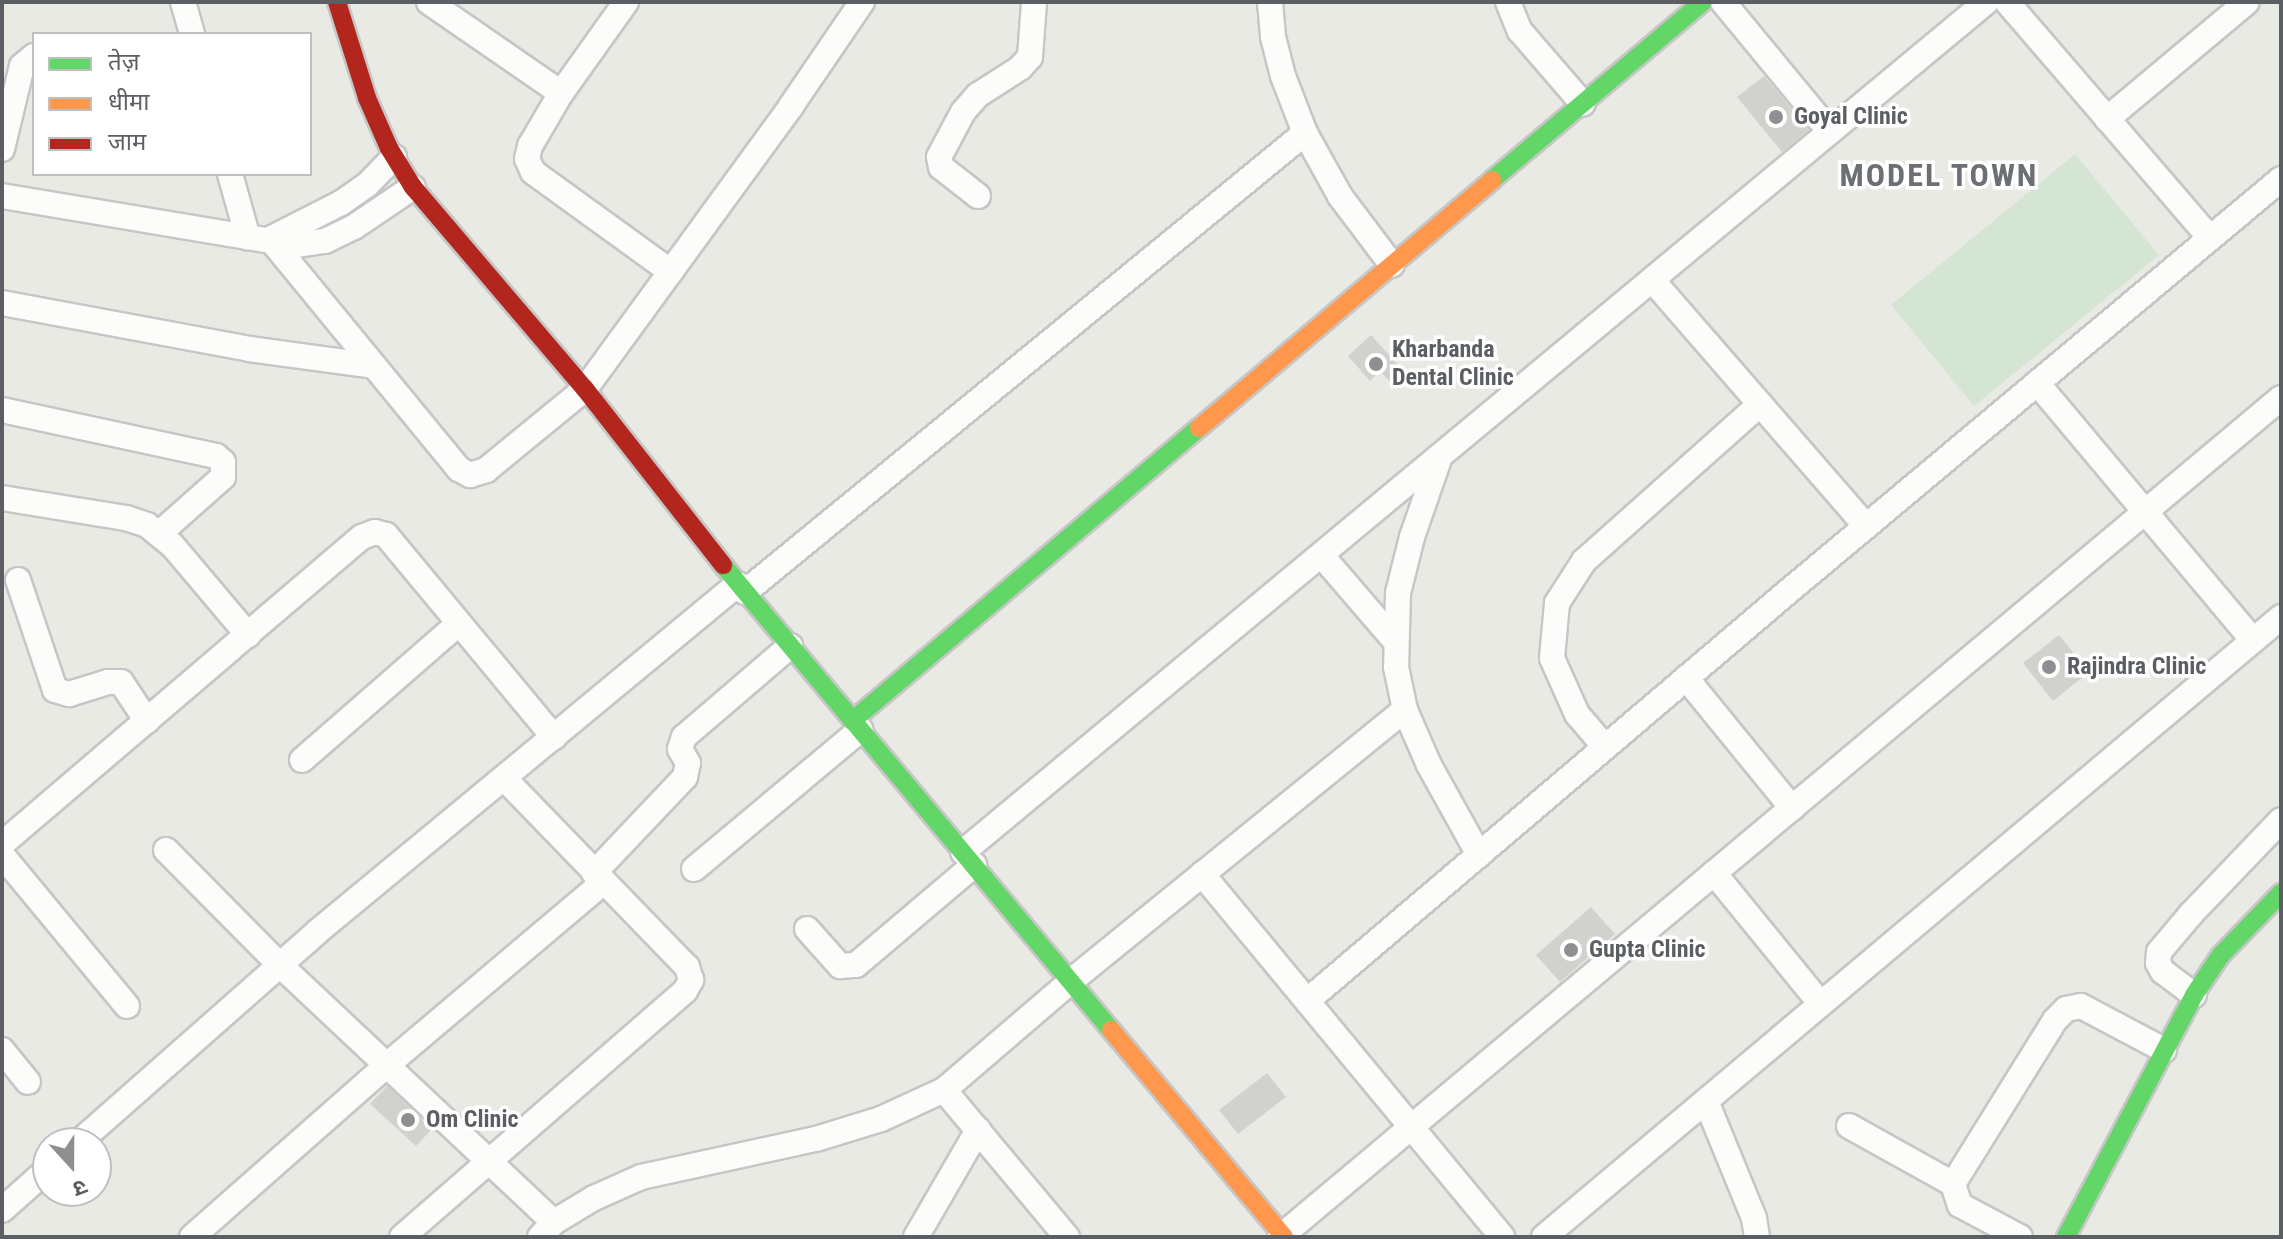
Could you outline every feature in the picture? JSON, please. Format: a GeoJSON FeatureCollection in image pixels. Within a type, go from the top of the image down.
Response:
{"type":"FeatureCollection","features":[{"type":"Feature","properties":{"kind":"street"},"geometry":{"type":"LineString","coordinates":[[183,2],[191,32]]}},
{"type":"Feature","properties":{"kind":"street"},"geometry":{"type":"LineString","coordinates":[[429,2],[561,93]]}},
{"type":"Feature","properties":{"kind":"street"},"geometry":{"type":"LineString","coordinates":[[626,2],[561,93],[530,146],[527,159],[533,172],[671,272]]}},
{"type":"Feature","properties":{"kind":"street"},"geometry":{"type":"LineString","coordinates":[[231,176],[259,238],[374,366],[459,469],[470,475],[486,470],[585,389],[862,2]]}},
{"type":"Feature","properties":{"kind":"street"},"geometry":{"type":"LineString","coordinates":[[978,196],[941,167],[939,157],[963,112],[978,95],[1020,68],[1030,57],[1034,45],[1034,2]]}},
{"type":"Feature","properties":{"kind":"street"},"geometry":{"type":"LineString","coordinates":[[1270,2],[1273,37],[1283,76],[1305,133],[1340,196],[1392,265]]}},
{"type":"Feature","properties":{"kind":"street"},"geometry":{"type":"LineString","coordinates":[[1508,2],[1520,31],[1583,104]]}},
{"type":"Feature","properties":{"kind":"street"},"geometry":{"type":"LineString","coordinates":[[694,869],[856,725],[1703,2]]}},
{"type":"Feature","properties":{"kind":"street"},"geometry":{"type":"LineString","coordinates":[[1723,2],[1830,132]]}},
{"type":"Feature","properties":{"kind":"street"},"geometry":{"type":"LineString","coordinates":[[807,929],[840,966],[856,965],[968,858],[1322,556],[1986,2]]}},
{"type":"Feature","properties":{"kind":"street"},"geometry":{"type":"LineString","coordinates":[[2007,2],[2210,238]]}},
{"type":"Feature","properties":{"kind":"street"},"geometry":{"type":"LineString","coordinates":[[2107,119],[2247,2]]}},
{"type":"Feature","properties":{"kind":"street"},"geometry":{"type":"LineString","coordinates":[[339,4],[367,98],[394,157],[413,187],[585,389],[741,588],[1282,1236],[2281,398]]}},
{"type":"Feature","properties":{"kind":"street"},"geometry":{"type":"LineString","coordinates":[[2,149],[22,66],[32,58]]}},
{"type":"Feature","properties":{"kind":"street"},"geometry":{"type":"LineString","coordinates":[[96,1127],[280,965],[504,778],[1305,133]]}},
{"type":"Feature","properties":{"kind":"street"},"geometry":{"type":"LineString","coordinates":[[259,238],[367,185],[394,157]]}},
{"type":"Feature","properties":{"kind":"street"},"geometry":{"type":"LineString","coordinates":[[1307,1001],[1866,526],[2281,179]]}},
{"type":"Feature","properties":{"kind":"street"},"geometry":{"type":"LineString","coordinates":[[367,185],[381,209]]}},
{"type":"Feature","properties":{"kind":"street"},"geometry":{"type":"LineString","coordinates":[[2,196],[296,245],[325,241],[413,187]]}},
{"type":"Feature","properties":{"kind":"street"},"geometry":{"type":"LineString","coordinates":[[1653,281],[1866,526]]}},
{"type":"Feature","properties":{"kind":"street"},"geometry":{"type":"LineString","coordinates":[[2,303],[249,349],[374,366]]}},
{"type":"Feature","properties":{"kind":"street"},"geometry":{"type":"LineString","coordinates":[[2037,383],[2253,640]]}},
{"type":"Feature","properties":{"kind":"street"},"geometry":{"type":"LineString","coordinates":[[1605,747],[1577,714],[1552,658],[1557,603],[1584,561],[1760,404]]}},
{"type":"Feature","properties":{"kind":"street"},"geometry":{"type":"LineString","coordinates":[[2,410],[216,456],[223,462],[223,477],[160,533]]}},
{"type":"Feature","properties":{"kind":"street"},"geometry":{"type":"LineString","coordinates":[[1439,460],[1412,537],[1398,593],[1396,667],[1405,710],[1429,765],[1479,855]]}},
{"type":"Feature","properties":{"kind":"street"},"geometry":{"type":"LineString","coordinates":[[2,498],[126,518],[160,533],[248,635]]}},
{"type":"Feature","properties":{"kind":"street"},"geometry":{"type":"LineString","coordinates":[[2,844],[362,537],[375,532],[386,535],[554,737]]}},
{"type":"Feature","properties":{"kind":"street"},"geometry":{"type":"LineString","coordinates":[[1322,556],[1396,642]]}},
{"type":"Feature","properties":{"kind":"street"},"geometry":{"type":"LineString","coordinates":[[18,580],[55,690],[69,694],[108,682],[121,682],[147,721]]}},
{"type":"Feature","properties":{"kind":"street"},"geometry":{"type":"LineString","coordinates":[[1544,1237],[2281,617]]}},
{"type":"Feature","properties":{"kind":"street"},"geometry":{"type":"LineString","coordinates":[[302,760],[458,624]]}},
{"type":"Feature","properties":{"kind":"street"},"geometry":{"type":"LineString","coordinates":[[192,1237],[598,878],[689,771],[680,749],[684,737],[790,646]]}},
{"type":"Feature","properties":{"kind":"street"},"geometry":{"type":"LineString","coordinates":[[1686,678],[1792,808]]}},
{"type":"Feature","properties":{"kind":"street"},"geometry":{"type":"LineString","coordinates":[[166,850],[280,965],[487,1160],[547,1230],[594,1198],[641,1177],[816,1139],[881,1119],[944,1090],[1071,981],[1405,710]]}},
{"type":"Feature","properties":{"kind":"street"},"geometry":{"type":"LineString","coordinates":[[402,1237],[685,991],[691,980],[687,967],[504,778]]}},
{"type":"Feature","properties":{"kind":"street"},"geometry":{"type":"LineString","coordinates":[[2194,995],[2163,972],[2158,963],[2159,952],[2281,820]]}},
{"type":"Feature","properties":{"kind":"street"},"geometry":{"type":"LineString","coordinates":[[2,855],[127,1006]]}},
{"type":"Feature","properties":{"kind":"street"},"geometry":{"type":"LineString","coordinates":[[1714,873],[1821,1004]]}},
{"type":"Feature","properties":{"kind":"street"},"geometry":{"type":"LineString","coordinates":[[1202,874],[1502,1237]]}},
{"type":"Feature","properties":{"kind":"street"},"geometry":{"type":"LineString","coordinates":[[2066,1237],[2194,995],[2220,956],[2281,893]]}},
{"type":"Feature","properties":{"kind":"street"},"geometry":{"type":"LineString","coordinates":[[1953,1184],[2055,1020],[2066,1009],[2081,1006],[2164,1050]]}},
{"type":"Feature","properties":{"kind":"street"},"geometry":{"type":"LineString","coordinates":[[2,1050],[28,1082]]}},
{"type":"Feature","properties":{"kind":"street"},"geometry":{"type":"LineString","coordinates":[[944,1090],[1067,1237]]}},
{"type":"Feature","properties":{"kind":"street"},"geometry":{"type":"LineString","coordinates":[[1706,1101],[1754,1218],[1757,1237]]}},
{"type":"Feature","properties":{"kind":"street"},"geometry":{"type":"LineString","coordinates":[[1849,1126],[1953,1184],[1960,1205],[2020,1237]]}},
{"type":"Feature","properties":{"kind":"street"},"geometry":{"type":"LineString","coordinates":[[916,1237],[978,1130]]}},
{"type":"Feature","properties":{"kind":"street"},"geometry":{"type":"LineString","coordinates":[[2,1210],[32,1183]]}},
{"type":"Feature","properties":{"kind":"green space"},"geometry":{"type":"Polygon","coordinates":[[[2075,154],[2159,255],[1974,406],[1891,305],[2075,154]]]}},
{"type":"Feature","properties":{"kind":"building"},"geometry":{"type":"Polygon","coordinates":[[[1764,76],[1809,130],[1782,152],[1737,97],[1764,76]]]}},
{"type":"Feature","properties":{"kind":"building","name":"Kharbanda Dental Clinic"},"geometry":{"type":"Polygon","coordinates":[[[1371,335],[1410,378],[1398,390],[1380,371],[1370,381],[1348,356],[1371,335]]]}},
{"type":"Feature","properties":{"kind":"building"},"geometry":{"type":"Polygon","coordinates":[[[2059,635],[2089,672],[2053,701],[2023,663],[2059,635]]]}},
{"type":"Feature","properties":{"kind":"building"},"geometry":{"type":"Polygon","coordinates":[[[1591,907],[1615,934],[1560,982],[1536,955],[1591,907]]]}},
{"type":"Feature","properties":{"kind":"building"},"geometry":{"type":"Polygon","coordinates":[[[1267,1073],[1286,1097],[1238,1134],[1219,1110],[1267,1073]]]}},
{"type":"Feature","properties":{"kind":"building"},"geometry":{"type":"Polygon","coordinates":[[[387,1086],[432,1129],[416,1146],[370,1104],[387,1086]]]}},
{"type":"Feature","properties":{"kind":"traffic: fast"},"geometry":{"type":"LineString","coordinates":[[1492,180],[1703,2]]}},
{"type":"Feature","properties":{"kind":"traffic: fast"},"geometry":{"type":"LineString","coordinates":[[852,721],[1199,428]]}},
{"type":"Feature","properties":{"kind":"traffic: fast"},"geometry":{"type":"LineString","coordinates":[[723,565],[1111,1030]]}},
{"type":"Feature","properties":{"kind":"traffic: fast"},"geometry":{"type":"LineString","coordinates":[[2066,1237],[2194,995],[2220,956],[2281,893]]}},
{"type":"Feature","properties":{"kind":"traffic: slow"},"geometry":{"type":"LineString","coordinates":[[1199,428],[1492,180]]}},
{"type":"Feature","properties":{"kind":"traffic: slow"},"geometry":{"type":"LineString","coordinates":[[1111,1030],[1284,1237]]}},
{"type":"Feature","properties":{"kind":"traffic: jam"},"geometry":{"type":"LineString","coordinates":[[337,2],[367,98],[389,148],[413,187],[585,389],[723,565]]}},
{"type":"Feature","properties":{"kind":"place","name":"Goyal Clinic"},"geometry":{"type":"Point","coordinates":[1776,117]}},
{"type":"Feature","properties":{"kind":"place","name":"Kharbanda Dental Clinic"},"geometry":{"type":"Point","coordinates":[1376,364]}},
{"type":"Feature","properties":{"kind":"place","name":"Rajindra Clinic"},"geometry":{"type":"Point","coordinates":[2049,667]}},
{"type":"Feature","properties":{"kind":"place","name":"Gupta Clinic"},"geometry":{"type":"Point","coordinates":[1571,950]}},
{"type":"Feature","properties":{"kind":"place","name":"Om Clinic"},"geometry":{"type":"Point","coordinates":[408,1120]}},
{"type":"Feature","properties":{"kind":"district","name":"MODEL TOWN"},"geometry":{"type":"Point","coordinates":[1939,175]}}]}
